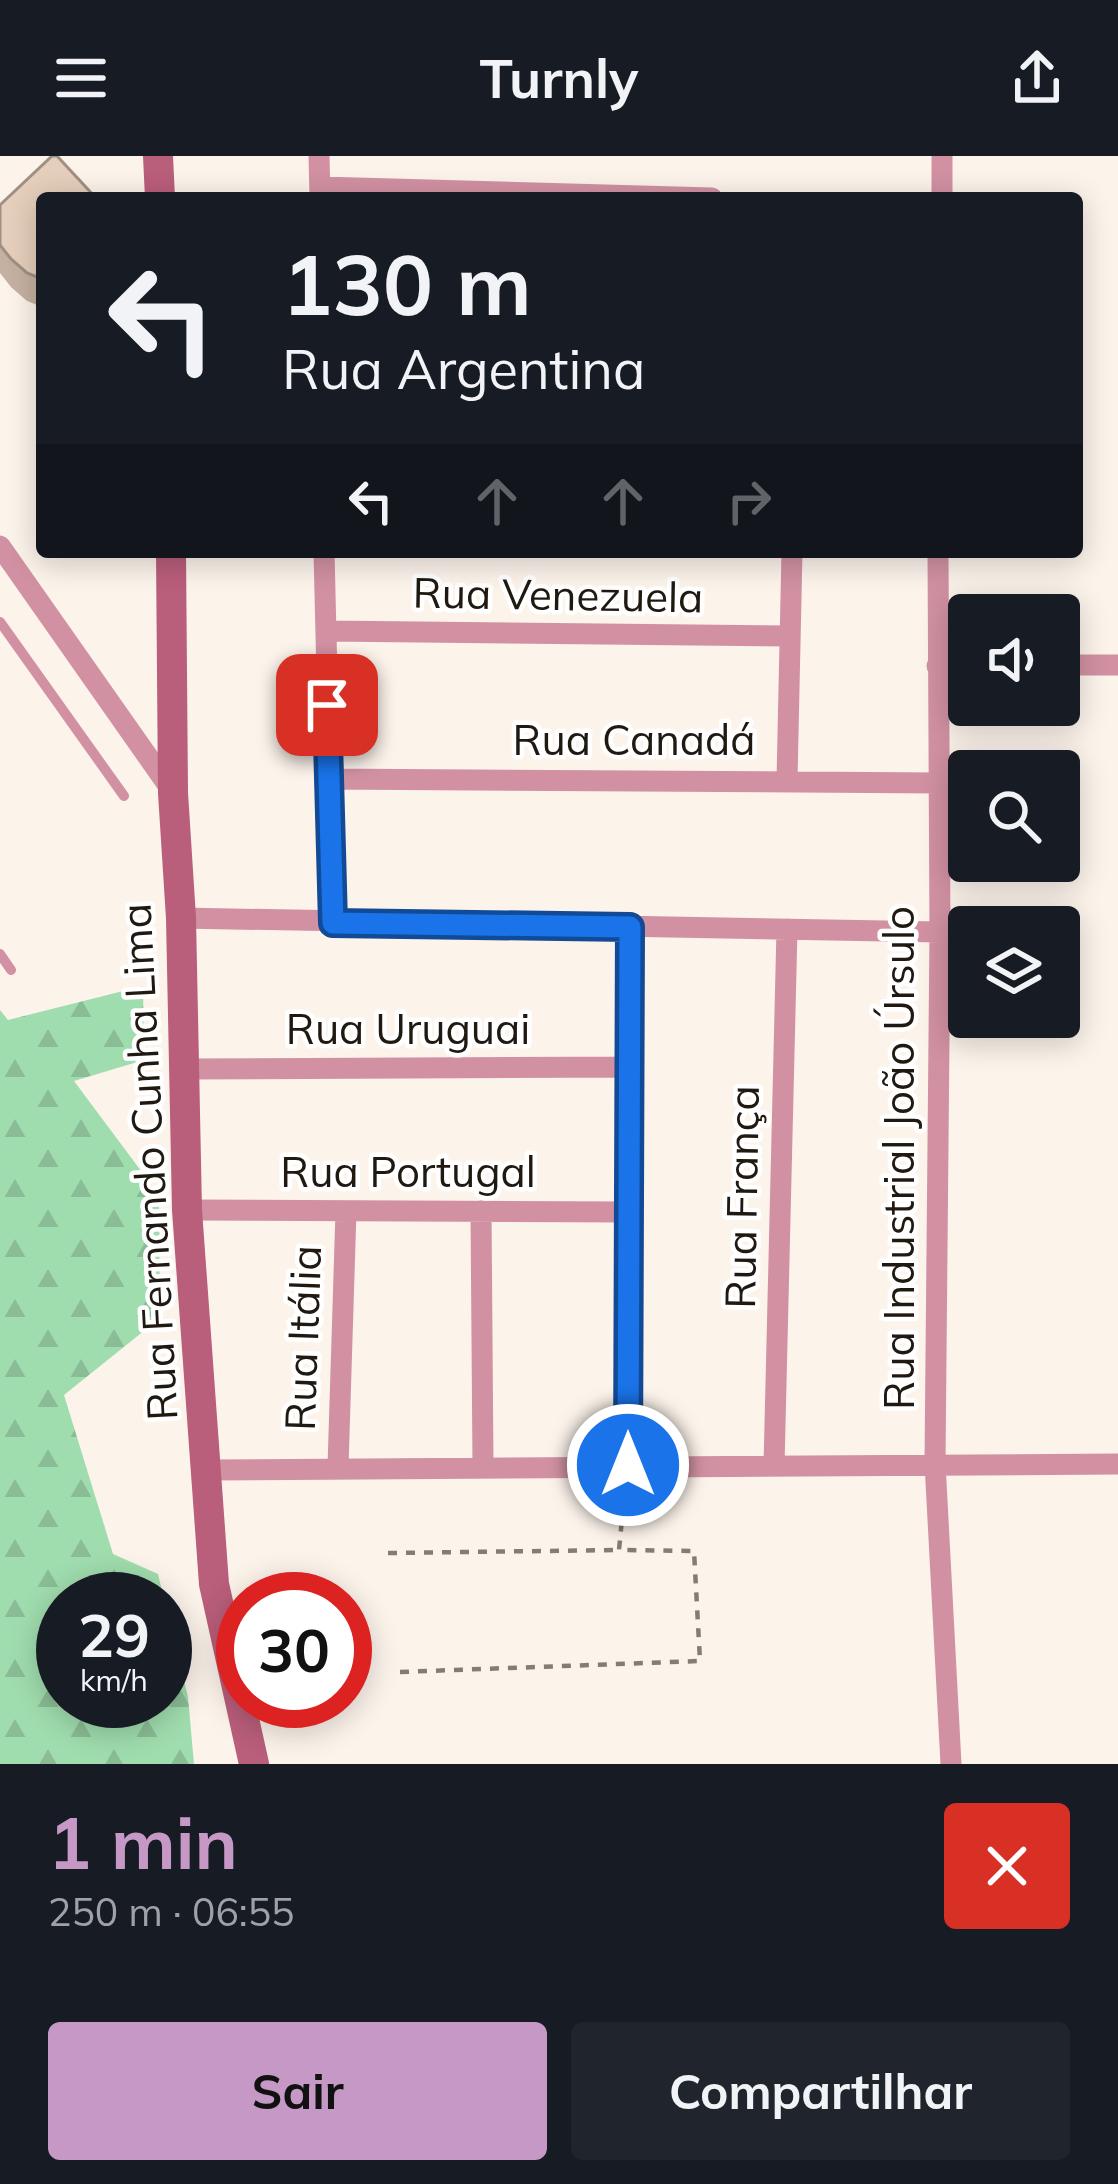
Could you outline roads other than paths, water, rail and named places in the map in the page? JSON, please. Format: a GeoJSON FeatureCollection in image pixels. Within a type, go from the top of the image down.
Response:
{"type":"FeatureCollection","features":[{"type":"Feature","properties":{"kind":"street"},"geometry":{"type":"LineString","coordinates":[[158,156],[160,192]]}},
{"type":"Feature","properties":{"kind":"street"},"geometry":{"type":"LineString","coordinates":[[319,156],[320,192]]}},
{"type":"Feature","properties":{"kind":"street"},"geometry":{"type":"LineString","coordinates":[[942,156],[942,192]]}},
{"type":"Feature","properties":{"kind":"street"},"geometry":{"type":"LineString","coordinates":[[0,547],[173,793]]}},
{"type":"Feature","properties":{"kind":"street","name":"Rua Fernando Cunha Lima"},"geometry":{"type":"LineString","coordinates":[[170,558],[188,1210],[206,1470],[214,1584],[254,1764]]}},
{"type":"Feature","properties":{"kind":"street"},"geometry":{"type":"LineString","coordinates":[[324,558],[333,923]]}},
{"type":"Feature","properties":{"kind":"street"},"geometry":{"type":"LineString","coordinates":[[787,780],[792,558]]}},
{"type":"Feature","properties":{"kind":"street","name":"Rua Industrial João Úrsulo"},"geometry":{"type":"LineString","coordinates":[[938,558],[935,1463],[951,1764]]}},
{"type":"Feature","properties":{"kind":"street","name":"Rua Venezuela"},"geometry":{"type":"LineString","coordinates":[[327,631],[789,636]]}},
{"type":"Feature","properties":{"kind":"street"},"geometry":{"type":"LineString","coordinates":[[1080,665],[1118,665]]}},
{"type":"Feature","properties":{"kind":"street"},"geometry":{"type":"LineString","coordinates":[[937,666],[948,666]]}},
{"type":"Feature","properties":{"kind":"street","name":"Rua Canadá"},"geometry":{"type":"LineString","coordinates":[[328,779],[940,783]]}},
{"type":"Feature","properties":{"kind":"street"},"geometry":{"type":"LineString","coordinates":[[181,918],[940,932]]}},
{"type":"Feature","properties":{"kind":"street"},"geometry":{"type":"LineString","coordinates":[[628,1465],[630,927]]}},
{"type":"Feature","properties":{"kind":"street","name":"Rua França"},"geometry":{"type":"LineString","coordinates":[[775,1466],[787,929]]}},
{"type":"Feature","properties":{"kind":"street","name":"Rua Uruguai"},"geometry":{"type":"LineString","coordinates":[[185,1069],[632,1067]]}},
{"type":"Feature","properties":{"kind":"street","name":"Rua Portugal"},"geometry":{"type":"LineString","coordinates":[[188,1210],[628,1212]]}},
{"type":"Feature","properties":{"kind":"street"},"geometry":{"type":"LineString","coordinates":[[481,1210],[483,1466]]}},
{"type":"Feature","properties":{"kind":"street","name":"Rua Itália"},"geometry":{"type":"LineString","coordinates":[[338,1467],[346,1211]]}},
{"type":"Feature","properties":{"kind":"street"},"geometry":{"type":"LineString","coordinates":[[206,1470],[1118,1464]]}},
{"type":"Feature","properties":{"kind":"lane"},"geometry":{"type":"LineString","coordinates":[[0,622],[124,796]]}},
{"type":"Feature","properties":{"kind":"lane"},"geometry":{"type":"LineString","coordinates":[[0,953],[11,970]]}}]}
